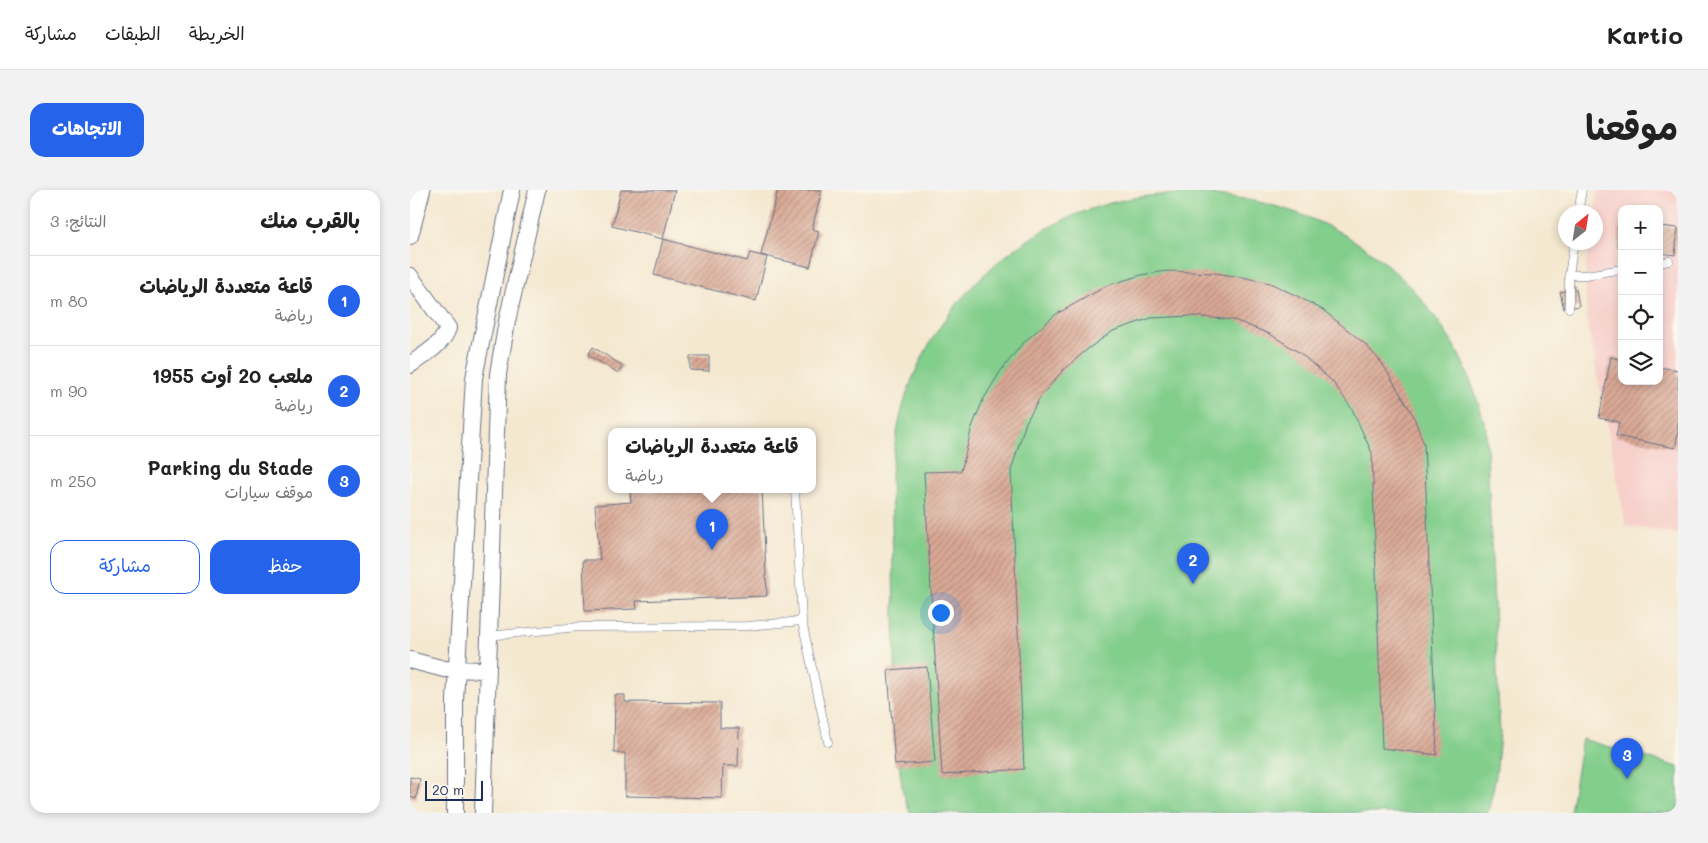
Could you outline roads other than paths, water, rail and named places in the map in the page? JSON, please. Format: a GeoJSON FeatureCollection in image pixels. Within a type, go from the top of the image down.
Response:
{"type":"FeatureCollection","features":[{"type":"Feature","properties":{"kind":"street"},"geometry":{"type":"LineString","coordinates":[[410,236],[422,190]]}},
{"type":"Feature","properties":{"kind":"street"},"geometry":{"type":"LineString","coordinates":[[455,813],[457,669],[474,378],[512,190]]}},
{"type":"Feature","properties":{"kind":"street"},"geometry":{"type":"LineString","coordinates":[[482,813],[498,374],[507,321],[537,190]]}},
{"type":"Feature","properties":{"kind":"street"},"geometry":{"type":"LineString","coordinates":[[410,276],[448,328],[446,336],[441,341],[410,366]]}},
{"type":"Feature","properties":{"kind":"street"},"geometry":{"type":"LineString","coordinates":[[410,660],[444,669],[487,670]]}},
{"type":"Feature","properties":{"kind":"lane"},"geometry":{"type":"LineString","coordinates":[[1579,205],[1582,190]]}},
{"type":"Feature","properties":{"kind":"lane"},"geometry":{"type":"LineString","coordinates":[[1569,308],[1569,275],[1573,250]]}},
{"type":"Feature","properties":{"kind":"lane"},"geometry":{"type":"LineString","coordinates":[[1663,262],[1669,261]]}},
{"type":"Feature","properties":{"kind":"lane"},"geometry":{"type":"LineString","coordinates":[[1569,275],[1586,275],[1618,270]]}},
{"type":"Feature","properties":{"kind":"lane"},"geometry":{"type":"LineString","coordinates":[[795,493],[802,621],[828,742]]}},
{"type":"Feature","properties":{"kind":"lane"},"geometry":{"type":"LineString","coordinates":[[488,636],[578,627],[747,626],[802,621]]}},
{"type":"Feature","properties":{"kind":"place","name":"قاعة متعددة الرياضات"},"geometry":{"type":"Point","coordinates":[712,550]}},
{"type":"Feature","properties":{"kind":"place","name":"ملعب 20 أوت 1955"},"geometry":{"type":"Point","coordinates":[1193,584]}},
{"type":"Feature","properties":{"kind":"place","name":"Parking du Stade"},"geometry":{"type":"Point","coordinates":[1627,779]}}]}
